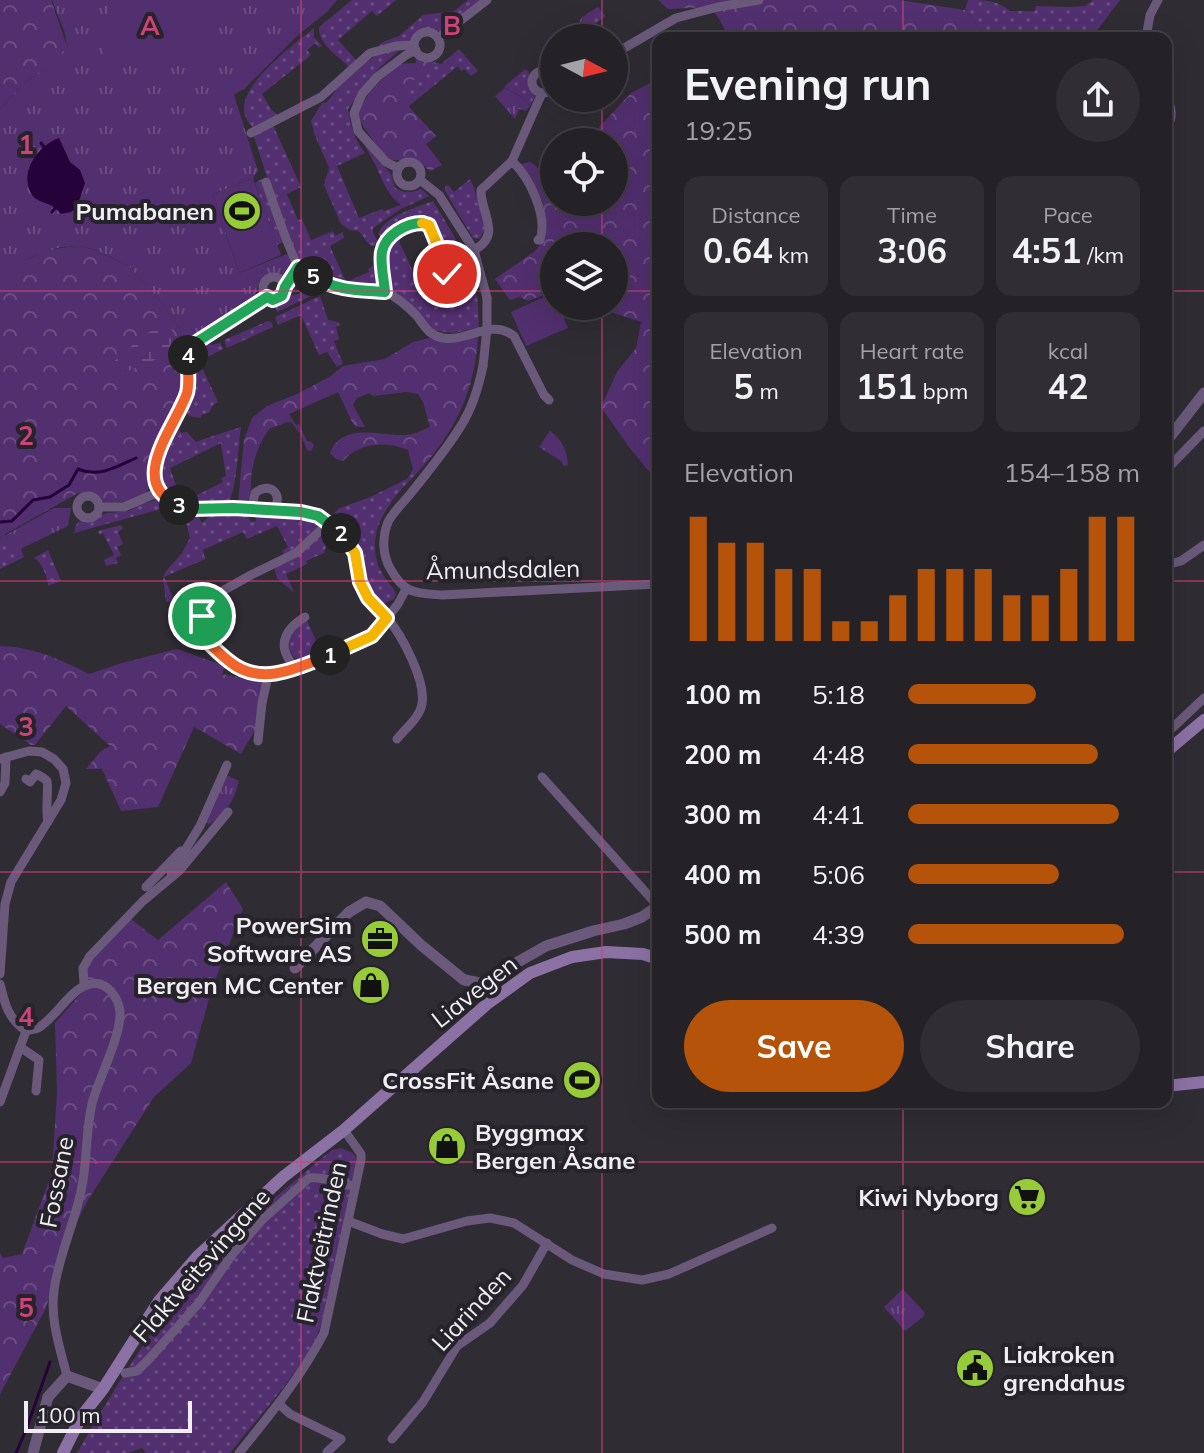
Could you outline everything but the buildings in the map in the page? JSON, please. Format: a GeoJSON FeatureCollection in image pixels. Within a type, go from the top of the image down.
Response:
{"type":"FeatureCollection","features":[{"type":"Feature","properties":{"kind":"main road"},"geometry":{"type":"LineString","coordinates":[[1172,747],[1204,720]]}},
{"type":"Feature","properties":{"kind":"main road","name":"Liavegen"},"geometry":{"type":"LineString","coordinates":[[344,1130],[487,1004],[530,973],[572,957],[606,952],[652,957]]}},
{"type":"Feature","properties":{"kind":"main road"},"geometry":{"type":"LineString","coordinates":[[1172,1085],[1204,1082]]}},
{"type":"Feature","properties":{"kind":"main road","name":"Flaktveitsvingane"},"geometry":{"type":"LineString","coordinates":[[63,1453],[81,1417],[103,1389],[159,1301],[197,1257],[283,1177],[344,1130]]}},
{"type":"Feature","properties":{"kind":"street","name":"Åmundsdalen"},"geometry":{"type":"LineString","coordinates":[[438,38],[487,0]]}},
{"type":"Feature","properties":{"kind":"street"},"geometry":{"type":"LineString","coordinates":[[628,46],[676,18],[759,0]]}},
{"type":"Feature","properties":{"kind":"street"},"geometry":{"type":"LineString","coordinates":[[1147,32],[1150,15],[1158,0]]}},
{"type":"Feature","properties":{"kind":"street","name":"Åmundsdalen"},"geometry":{"type":"LineString","coordinates":[[251,133],[321,97],[370,53],[396,46],[415,48],[424,58],[433,57],[440,46],[438,38],[432,33],[417,37],[415,48],[377,77],[362,94],[354,113],[358,131],[386,162],[398,168]]}},
{"type":"Feature","properties":{"kind":"street"},"geometry":{"type":"LineString","coordinates":[[474,250],[480,247],[490,232],[481,190],[512,161],[540,108]]}},
{"type":"Feature","properties":{"kind":"street"},"geometry":{"type":"LineString","coordinates":[[512,161],[531,187],[542,218],[542,234],[538,240]]}},
{"type":"Feature","properties":{"kind":"street","name":"Åmundsdalen"},"geometry":{"type":"LineString","coordinates":[[405,163],[417,164],[421,171],[420,180],[411,187],[403,185],[397,176],[398,168],[405,163]]}},
{"type":"Feature","properties":{"kind":"street","name":"Åmundsdalen"},"geometry":{"type":"LineString","coordinates":[[420,180],[439,195],[474,250],[487,298],[487,329],[476,394],[460,428],[389,520],[383,542],[387,564],[406,589],[424,594],[652,584]]}},
{"type":"Feature","properties":{"kind":"street"},"geometry":{"type":"LineString","coordinates":[[266,182],[298,267],[327,285],[385,292],[404,304],[433,335],[447,339],[478,331],[507,331],[514,336],[549,400]]}},
{"type":"Feature","properties":{"kind":"street"},"geometry":{"type":"LineString","coordinates":[[385,292],[382,250],[392,236],[408,224],[429,225],[447,274]]}},
{"type":"Feature","properties":{"kind":"street"},"geometry":{"type":"LineString","coordinates":[[285,287],[279,278],[269,278],[262,287],[267,297],[273,300],[279,298],[298,267]]}},
{"type":"Feature","properties":{"kind":"street"},"geometry":{"type":"LineString","coordinates":[[267,297],[189,347],[188,389],[158,452],[154,481],[175,504],[191,509],[301,512],[318,516],[343,534],[355,553],[360,582],[368,598],[397,630],[417,671],[423,702],[413,721],[397,739]]}},
{"type":"Feature","properties":{"kind":"street"},"geometry":{"type":"LineString","coordinates":[[1172,434],[1204,393]]}},
{"type":"Feature","properties":{"kind":"street"},"geometry":{"type":"LineString","coordinates":[[1172,464],[1204,431]]}},
{"type":"Feature","properties":{"kind":"street"},"geometry":{"type":"LineString","coordinates":[[256,509],[253,502],[255,493],[266,488],[277,495],[278,503],[274,510]]}},
{"type":"Feature","properties":{"kind":"street"},"geometry":{"type":"LineString","coordinates":[[99,507],[124,507],[162,493]]}},
{"type":"Feature","properties":{"kind":"street"},"geometry":{"type":"LineString","coordinates":[[322,529],[296,553],[180,613],[178,625],[182,632],[198,632],[232,664],[251,673],[268,676],[342,651],[372,636],[406,589]]}},
{"type":"Feature","properties":{"kind":"street"},"geometry":{"type":"LineString","coordinates":[[1172,563],[1181,561],[1204,545]]}},
{"type":"Feature","properties":{"kind":"street"},"geometry":{"type":"LineString","coordinates":[[192,608],[200,612],[203,620],[198,632]]}},
{"type":"Feature","properties":{"kind":"street"},"geometry":{"type":"LineString","coordinates":[[296,668],[287,657],[286,638],[292,625],[305,617]]}},
{"type":"Feature","properties":{"kind":"street"},"geometry":{"type":"LineString","coordinates":[[258,741],[268,676]]}},
{"type":"Feature","properties":{"kind":"street"},"geometry":{"type":"LineString","coordinates":[[1172,728],[1204,698]]}},
{"type":"Feature","properties":{"kind":"street"},"geometry":{"type":"LineString","coordinates":[[0,792],[5,783],[3,758],[29,751],[42,752],[63,769],[66,783],[61,800],[11,882],[5,904],[0,974]]}},
{"type":"Feature","properties":{"kind":"street"},"geometry":{"type":"LineString","coordinates":[[168,880],[200,826],[227,765]]}},
{"type":"Feature","properties":{"kind":"street"},"geometry":{"type":"LineString","coordinates":[[26,779],[30,782],[36,774],[46,780],[45,812],[48,822]]}},
{"type":"Feature","properties":{"kind":"street"},"geometry":{"type":"LineString","coordinates":[[542,777],[652,899]]}},
{"type":"Feature","properties":{"kind":"street"},"geometry":{"type":"LineString","coordinates":[[0,984],[4,1002],[14,1022],[26,1031],[37,1029],[84,984],[83,968],[90,956],[143,901],[179,871],[228,812]]}},
{"type":"Feature","properties":{"kind":"street"},"geometry":{"type":"LineString","coordinates":[[146,887],[176,854],[187,847]]}},
{"type":"Feature","properties":{"kind":"street"},"geometry":{"type":"LineString","coordinates":[[295,968],[349,912],[366,902],[380,906],[464,980],[481,983],[546,946],[624,924],[652,910]]}},
{"type":"Feature","properties":{"kind":"street","name":"Fossane"},"geometry":{"type":"LineString","coordinates":[[67,1376],[53,1317],[54,1292],[84,1181],[92,1102],[118,1028],[120,1012],[113,993],[106,986],[84,984]]}},
{"type":"Feature","properties":{"kind":"street"},"geometry":{"type":"LineString","coordinates":[[0,1102],[26,1031]]}},
{"type":"Feature","properties":{"kind":"street"},"geometry":{"type":"LineString","coordinates":[[20,1047],[39,1060],[36,1091]]}},
{"type":"Feature","properties":{"kind":"street","name":"Flaktveitrinden"},"geometry":{"type":"LineString","coordinates":[[239,1453],[279,1404],[311,1358],[324,1333],[360,1168],[361,1154],[344,1130]]}},
{"type":"Feature","properties":{"kind":"street","name":"Flaktveitsvingane"},"geometry":{"type":"LineString","coordinates":[[125,1373],[137,1371],[149,1359],[198,1304],[231,1256],[262,1220],[309,1178],[318,1177],[354,1186]]}},
{"type":"Feature","properties":{"kind":"street"},"geometry":{"type":"LineString","coordinates":[[348,1221],[403,1239],[467,1221],[490,1218],[514,1223],[572,1260],[604,1274],[642,1280],[669,1274],[772,1228]]}},
{"type":"Feature","properties":{"kind":"street","name":"Liarinden"},"geometry":{"type":"LineString","coordinates":[[392,1439],[423,1402],[457,1346],[490,1323],[523,1285],[547,1243]]}},
{"type":"Feature","properties":{"kind":"street"},"geometry":{"type":"LineString","coordinates":[[33,1453],[48,1397],[67,1376],[103,1389]]}},
{"type":"Feature","properties":{"kind":"street"},"geometry":{"type":"LineString","coordinates":[[279,1404],[290,1414],[341,1439],[327,1452]]}},
{"type":"Feature","properties":{"kind":"green space"},"geometry":{"type":"Polygon","coordinates":[[[0,0],[51,0],[68,49],[53,64],[28,80],[0,109],[0,0]]]}},
{"type":"Feature","properties":{"kind":"green space"},"geometry":{"type":"Polygon","coordinates":[[[52,0],[337,0],[234,95],[258,171],[253,178],[213,194],[239,273],[287,254],[292,259],[289,275],[286,281],[274,274],[265,276],[253,301],[189,347],[170,312],[129,266],[96,250],[79,246],[61,247],[0,268],[0,109],[28,80],[52,64],[67,49],[65,33],[52,0]]]}},
{"type":"Feature","properties":{"kind":"green space"},"geometry":{"type":"Polygon","coordinates":[[[109,0],[218,0],[212,67],[104,58],[109,0]]]}},
{"type":"Feature","properties":{"kind":"green space"},"geometry":{"type":"Polygon","coordinates":[[[352,0],[396,0],[377,16],[372,11],[338,40],[357,61],[349,67],[325,44],[319,27],[352,0]]]}},
{"type":"Feature","properties":{"kind":"green space"},"geometry":{"type":"Polygon","coordinates":[[[468,0],[483,0],[441,32],[429,29],[415,32],[410,41],[378,47],[399,36],[423,15],[454,11],[468,0]]]}},
{"type":"Feature","properties":{"kind":"green space"},"geometry":{"type":"Polygon","coordinates":[[[658,0],[899,0],[965,10],[981,32],[726,32],[718,17],[707,9],[668,9],[658,0]]]}},
{"type":"Feature","properties":{"kind":"green space"},"geometry":{"type":"Polygon","coordinates":[[[968,0],[990,1],[1010,11],[1035,11],[1036,6],[1085,6],[1093,0],[1120,0],[1096,32],[981,32],[965,10],[968,0]]]}},
{"type":"Feature","properties":{"kind":"green space"},"geometry":{"type":"Polygon","coordinates":[[[598,7],[605,16],[596,24],[579,24],[581,18],[598,7]]]}},
{"type":"Feature","properties":{"kind":"green space"},"geometry":{"type":"Polygon","coordinates":[[[314,28],[314,37],[322,46],[315,43],[307,50],[311,55],[262,94],[271,109],[280,116],[254,128],[245,116],[245,102],[251,88],[276,60],[314,28]]]}},
{"type":"Feature","properties":{"kind":"green space"},"geometry":{"type":"Polygon","coordinates":[[[401,49],[378,69],[348,109],[358,143],[365,153],[337,166],[359,218],[401,205],[388,191],[362,141],[391,174],[395,188],[408,192],[421,189],[429,196],[401,209],[373,228],[380,246],[375,246],[369,244],[358,231],[349,230],[341,224],[324,185],[329,168],[311,121],[322,103],[326,103],[335,92],[334,89],[357,69],[372,58],[401,49]]]}},
{"type":"Feature","properties":{"kind":"green space"},"geometry":{"type":"Polygon","coordinates":[[[459,49],[478,71],[471,76],[458,66],[409,106],[403,87],[459,49]]]}},
{"type":"Feature","properties":{"kind":"green space"},"geometry":{"type":"Polygon","coordinates":[[[416,57],[437,63],[404,87],[410,108],[436,136],[426,144],[442,165],[430,171],[412,158],[386,159],[358,115],[365,99],[380,81],[398,64],[416,63],[416,57]]]}},
{"type":"Feature","properties":{"kind":"green space"},"geometry":{"type":"Polygon","coordinates":[[[525,69],[529,72],[528,86],[535,96],[530,106],[524,98],[504,87],[525,69]]]}},
{"type":"Feature","properties":{"kind":"green space"},"geometry":{"type":"Polygon","coordinates":[[[652,82],[652,479],[601,407],[617,372],[636,348],[641,322],[628,318],[628,232],[546,232],[544,216],[628,216],[628,128],[598,128],[613,112],[628,112],[628,96],[652,82]]]}},
{"type":"Feature","properties":{"kind":"green space"},"geometry":{"type":"Polygon","coordinates":[[[505,88],[524,98],[530,106],[526,111],[519,109],[515,119],[495,96],[505,88]]]}},
{"type":"Feature","properties":{"kind":"green space"},"geometry":{"type":"Polygon","coordinates":[[[273,125],[301,187],[287,194],[311,240],[333,231],[335,236],[343,232],[344,238],[330,246],[346,282],[369,272],[376,256],[385,292],[324,282],[299,262],[254,137],[273,125]]]}},
{"type":"Feature","properties":{"kind":"green space"},"geometry":{"type":"Polygon","coordinates":[[[531,162],[540,170],[540,197],[520,164],[531,162]]]}},
{"type":"Feature","properties":{"kind":"green space","name":"Pumabanen"},"geometry":{"type":"Polygon","coordinates":[[[253,178],[281,255],[239,273],[213,194],[253,178]]]}},
{"type":"Feature","properties":{"kind":"green space"},"geometry":{"type":"Polygon","coordinates":[[[262,179],[286,241],[277,245],[255,183],[262,179]]]}},
{"type":"Feature","properties":{"kind":"green space"},"geometry":{"type":"Polygon","coordinates":[[[470,179],[486,228],[479,239],[473,238],[445,191],[448,185],[454,192],[470,179]]]}},
{"type":"Feature","properties":{"kind":"green space"},"geometry":{"type":"Polygon","coordinates":[[[433,201],[469,267],[477,296],[479,328],[453,333],[431,330],[389,289],[385,254],[390,242],[404,229],[426,227],[399,241],[422,291],[444,282],[448,289],[455,283],[430,222],[410,222],[385,240],[378,234],[394,217],[433,201]]]}},
{"type":"Feature","properties":{"kind":"green space"},"geometry":{"type":"Polygon","coordinates":[[[540,245],[540,296],[528,301],[520,297],[510,300],[495,279],[540,245]]]}},
{"type":"Feature","properties":{"kind":"green space"},"geometry":{"type":"Polygon","coordinates":[[[79,246],[129,266],[170,312],[189,347],[183,354],[182,397],[151,463],[150,486],[146,493],[134,501],[106,503],[91,495],[78,493],[0,537],[0,268],[49,251],[79,246]]]}},
{"type":"Feature","properties":{"kind":"green space"},"geometry":{"type":"Polygon","coordinates":[[[311,279],[326,289],[277,312],[275,305],[290,295],[299,294],[311,279]]]}},
{"type":"Feature","properties":{"kind":"green space"},"geometry":{"type":"Polygon","coordinates":[[[320,296],[328,320],[340,325],[336,327],[339,339],[334,341],[343,364],[337,367],[327,352],[319,355],[301,315],[278,325],[275,317],[320,296]]]}},
{"type":"Feature","properties":{"kind":"green space"},"geometry":{"type":"Polygon","coordinates":[[[540,299],[540,320],[565,320],[568,328],[526,346],[511,312],[540,299]]]}},
{"type":"Feature","properties":{"kind":"green space"},"geometry":{"type":"Polygon","coordinates":[[[268,321],[273,327],[227,348],[224,340],[268,321]]]}},
{"type":"Feature","properties":{"kind":"green space"},"geometry":{"type":"Polygon","coordinates":[[[168,322],[180,349],[114,377],[101,373],[145,334],[168,322]]]}},
{"type":"Feature","properties":{"kind":"green space"},"geometry":{"type":"Polygon","coordinates":[[[478,336],[473,375],[461,410],[442,442],[417,473],[408,450],[400,447],[365,447],[343,461],[330,453],[337,442],[356,433],[402,435],[430,427],[418,394],[406,392],[373,396],[369,393],[357,398],[353,405],[365,427],[358,427],[353,424],[338,392],[289,414],[296,425],[299,424],[307,441],[312,442],[314,446],[311,451],[307,450],[291,422],[270,428],[256,456],[248,500],[245,505],[238,503],[244,440],[252,418],[267,406],[297,394],[343,366],[385,359],[413,342],[429,338],[441,341],[478,336]]]}},
{"type":"Feature","properties":{"kind":"green space"},"geometry":{"type":"Polygon","coordinates":[[[203,343],[220,343],[223,349],[199,361],[218,402],[200,418],[182,413],[190,393],[193,354],[203,343]]]}},
{"type":"Feature","properties":{"kind":"green space"},"geometry":{"type":"Polygon","coordinates":[[[182,414],[179,430],[187,432],[196,442],[241,427],[235,480],[227,506],[181,503],[223,482],[221,478],[226,476],[221,443],[170,468],[178,491],[183,490],[185,494],[173,500],[162,488],[157,475],[164,447],[182,414]]]}},
{"type":"Feature","properties":{"kind":"green space"},"geometry":{"type":"Polygon","coordinates":[[[550,431],[563,446],[568,465],[564,466],[539,447],[550,431]]]}},
{"type":"Feature","properties":{"kind":"green space"},"geometry":{"type":"Polygon","coordinates":[[[413,469],[417,473],[385,512],[376,536],[378,566],[396,593],[394,599],[383,604],[375,599],[362,581],[335,522],[335,512],[401,482],[408,478],[413,469]]]}},
{"type":"Feature","properties":{"kind":"green space"},"geometry":{"type":"Polygon","coordinates":[[[159,499],[168,507],[74,533],[79,521],[129,511],[159,499]]]}},
{"type":"Feature","properties":{"kind":"green space"},"geometry":{"type":"Polygon","coordinates":[[[54,508],[71,508],[68,526],[14,552],[6,535],[54,508]]]}},
{"type":"Feature","properties":{"kind":"green space"},"geometry":{"type":"Polygon","coordinates":[[[248,515],[251,522],[256,518],[289,516],[305,519],[319,527],[285,557],[282,551],[288,547],[277,526],[247,539],[243,532],[203,550],[205,559],[164,577],[175,602],[166,602],[163,577],[190,538],[186,522],[198,516],[202,523],[210,516],[248,515]]]}},
{"type":"Feature","properties":{"kind":"green space"},"geometry":{"type":"Polygon","coordinates":[[[121,525],[123,529],[118,532],[123,544],[117,547],[121,555],[116,558],[118,563],[106,566],[104,560],[114,555],[103,533],[100,535],[98,531],[121,525]]]}},
{"type":"Feature","properties":{"kind":"green space"},"geometry":{"type":"Polygon","coordinates":[[[325,528],[331,532],[324,553],[286,574],[292,591],[277,578],[274,567],[325,528]]]}},
{"type":"Feature","properties":{"kind":"green space"},"geometry":{"type":"Polygon","coordinates":[[[6,535],[14,551],[21,549],[24,557],[0,569],[0,537],[6,535]]]}},
{"type":"Feature","properties":{"kind":"green space"},"geometry":{"type":"Polygon","coordinates":[[[48,550],[61,581],[48,586],[44,570],[34,558],[48,550]]]}},
{"type":"Feature","properties":{"kind":"green space"},"geometry":{"type":"Polygon","coordinates":[[[307,621],[318,645],[326,642],[327,645],[323,653],[302,661],[291,652],[289,638],[299,625],[307,621]]]}},
{"type":"Feature","properties":{"kind":"green space"},"geometry":{"type":"Polygon","coordinates":[[[0,646],[35,651],[89,674],[177,649],[225,666],[222,674],[263,682],[259,723],[241,754],[194,727],[158,807],[121,811],[102,769],[86,769],[100,752],[110,746],[66,706],[35,745],[0,724],[0,646]]]}},
{"type":"Feature","properties":{"kind":"green space"},"geometry":{"type":"Polygon","coordinates":[[[226,775],[239,781],[234,795],[221,815],[210,824],[205,823],[226,775]]]}},
{"type":"Feature","properties":{"kind":"green space"},"geometry":{"type":"Polygon","coordinates":[[[226,882],[243,909],[212,988],[191,1063],[154,1097],[88,1200],[63,1249],[46,1308],[0,1394],[0,1253],[3,1258],[22,1254],[52,1172],[57,1092],[55,1023],[85,989],[85,960],[127,916],[158,940],[226,882]]]}},
{"type":"Feature","properties":{"kind":"green space"},"geometry":{"type":"Polygon","coordinates":[[[341,1148],[353,1153],[357,1161],[321,1325],[294,1374],[230,1453],[146,1453],[142,1448],[128,1453],[77,1453],[136,1356],[205,1266],[282,1191],[332,1150],[341,1148]]]}},
{"type":"Feature","properties":{"kind":"green space"},"geometry":{"type":"Polygon","coordinates":[[[903,1289],[925,1313],[905,1331],[884,1307],[903,1289]]]}},
{"type":"Feature","properties":{"kind":"shaded area"},"geometry":{"type":"Polygon","coordinates":[[[59,138],[70,162],[80,170],[85,183],[77,207],[61,214],[32,196],[28,185],[33,160],[44,146],[59,138]]]}},
{"type":"Feature","properties":{"kind":"waterway"},"geometry":{"type":"LineString","coordinates":[[41,143],[44,147]]}},
{"type":"Feature","properties":{"kind":"waterway"},"geometry":{"type":"LineString","coordinates":[[52,212],[55,208]]}},
{"type":"Feature","properties":{"kind":"waterway"},"geometry":{"type":"LineString","coordinates":[[0,522],[12,521],[33,500],[50,497],[69,485],[78,469],[100,472],[136,458]]}},
{"type":"Feature","properties":{"kind":"waterway"},"geometry":{"type":"LineString","coordinates":[[16,1453],[50,1362]]}},
{"type":"Feature","properties":{"kind":"place","name":"Pumabanen"},"geometry":{"type":"Point","coordinates":[242,211]}},
{"type":"Feature","properties":{"kind":"place","name":"PowerSim Software AS"},"geometry":{"type":"Point","coordinates":[380,939]}},
{"type":"Feature","properties":{"kind":"place","name":"Bergen MC Center"},"geometry":{"type":"Point","coordinates":[371,985]}},
{"type":"Feature","properties":{"kind":"place","name":"CrossFit Åsane"},"geometry":{"type":"Point","coordinates":[582,1080]}},
{"type":"Feature","properties":{"kind":"place","name":"Byggmax Bergen Åsane"},"geometry":{"type":"Point","coordinates":[447,1146]}},
{"type":"Feature","properties":{"kind":"place","name":"Kiwi Nyborg"},"geometry":{"type":"Point","coordinates":[1027,1197]}},
{"type":"Feature","properties":{"kind":"place","name":"Liakroken grendahus"},"geometry":{"type":"Point","coordinates":[975,1368]}},
{"type":"Feature","properties":{"kind":"route"},"geometry":{"type":"LineString","coordinates":[[202,616],[203,625],[198,632],[232,664],[251,673],[268,676],[342,651],[372,636],[387,618],[368,598],[360,582],[355,553],[343,534],[318,516],[233,508],[191,509],[175,504],[162,493],[154,481],[155,468],[158,452],[188,389],[189,347],[267,297],[273,300],[279,298],[298,267],[327,285],[385,292],[382,250],[408,224],[429,225],[447,274]]}}]}
